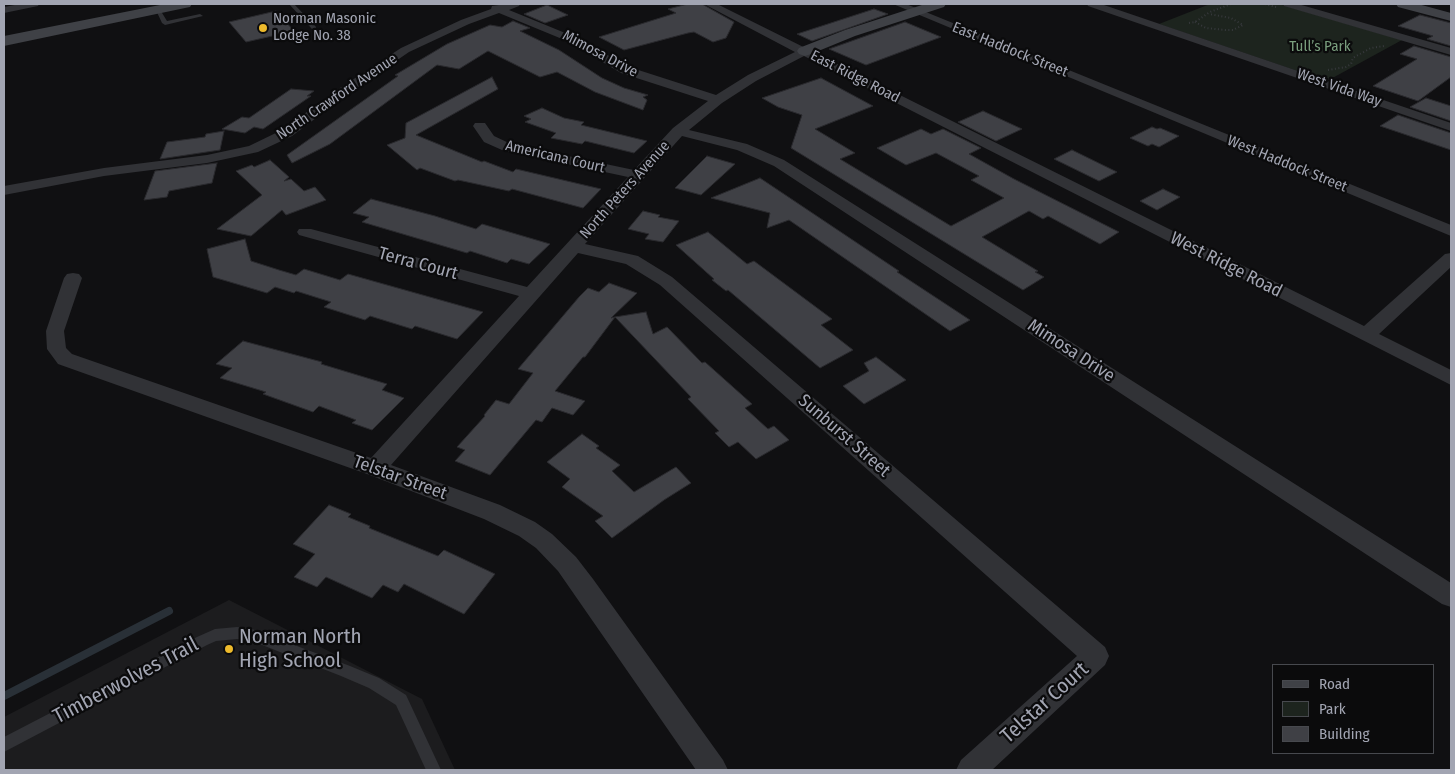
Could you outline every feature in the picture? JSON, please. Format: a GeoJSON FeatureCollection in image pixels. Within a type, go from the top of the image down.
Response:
{"type":"FeatureCollection","features":[{"type":"Feature","properties":{"kind":"main road"},"geometry":{"type":"LineString","coordinates":[[4,41],[156,7],[185,4]]}},
{"type":"Feature","properties":{"kind":"main road","name":"North Peters Avenue"},"geometry":{"type":"LineString","coordinates":[[804,51],[850,33],[939,4]]}},
{"type":"Feature","properties":{"kind":"main road"},"geometry":{"type":"LineString","coordinates":[[1403,4],[1451,17]]}},
{"type":"Feature","properties":{"kind":"street"},"geometry":{"type":"LineString","coordinates":[[4,10],[34,4]]}},
{"type":"Feature","properties":{"kind":"street","name":"Mimosa Drive"},"geometry":{"type":"LineString","coordinates":[[485,4],[571,38],[636,74],[717,100]]}},
{"type":"Feature","properties":{"kind":"street","name":"North Crawford Avenue"},"geometry":{"type":"LineString","coordinates":[[4,190],[104,172],[207,160],[253,149],[287,133],[344,91],[405,50],[440,33],[515,4]]}},
{"type":"Feature","properties":{"kind":"street","name":"East Ridge Road"},"geometry":{"type":"LineString","coordinates":[[709,4],[1000,151]]}},
{"type":"Feature","properties":{"kind":"street","name":"East Haddock Street"},"geometry":{"type":"LineString","coordinates":[[898,4],[1123,96]]}},
{"type":"Feature","properties":{"kind":"street","name":"West Vida Way"},"geometry":{"type":"LineString","coordinates":[[1092,4],[1451,127]]}},
{"type":"Feature","properties":{"kind":"street"},"geometry":{"type":"LineString","coordinates":[[1283,6],[1320,14],[1451,52]]}},
{"type":"Feature","properties":{"kind":"street","name":"North Peters Avenue"},"geometry":{"type":"LineString","coordinates":[[375,468],[678,131],[717,100],[758,74],[804,51]]}},
{"type":"Feature","properties":{"kind":"street","name":"West Haddock Street"},"geometry":{"type":"LineString","coordinates":[[1123,96],[1451,231]]}},
{"type":"Feature","properties":{"kind":"street","name":"Americana Court"},"geometry":{"type":"LineString","coordinates":[[480,126],[490,139],[507,147],[638,175]]}},
{"type":"Feature","properties":{"kind":"street","name":"Mimosa Drive"},"geometry":{"type":"LineString","coordinates":[[678,131],[742,147],[779,164],[1451,596]]}},
{"type":"Feature","properties":{"kind":"street","name":"West Ridge Road"},"geometry":{"type":"LineString","coordinates":[[1000,151],[1451,378]]}},
{"type":"Feature","properties":{"kind":"street","name":"Terra Court"},"geometry":{"type":"LineString","coordinates":[[305,232],[532,294]]}},
{"type":"Feature","properties":{"kind":"street","name":"Sunburst Street"},"geometry":{"type":"LineString","coordinates":[[574,247],[632,260],[666,281],[1096,656]]}},
{"type":"Feature","properties":{"kind":"street"},"geometry":{"type":"LineString","coordinates":[[1366,335],[1451,258]]}},
{"type":"Feature","properties":{"kind":"street","name":"Telstar Street"},"geometry":{"type":"LineString","coordinates":[[73,278],[55,331],[58,349],[64,359],[85,369],[375,468],[492,512],[527,529],[554,550],[584,587],[713,770]]}},
{"type":"Feature","properties":{"kind":"street","name":"Telstar Court"},"geometry":{"type":"LineString","coordinates":[[971,770],[1096,656]]}},
{"type":"Feature","properties":{"kind":"lane"},"geometry":{"type":"LineString","coordinates":[[291,4],[314,28]]}},
{"type":"Feature","properties":{"kind":"lane"},"geometry":{"type":"LineString","coordinates":[[156,7],[165,24],[200,16]]}},
{"type":"Feature","properties":{"kind":"lane","name":"Timberwolves Trail"},"geometry":{"type":"LineString","coordinates":[[4,745],[202,641],[224,633],[237,633],[252,635],[345,671],[374,684],[401,700],[434,770]]}},
{"type":"Feature","properties":{"kind":"path"},"geometry":{"type":"LineString","coordinates":[[1264,4],[1283,6]]}},
{"type":"Feature","properties":{"kind":"path"},"geometry":{"type":"LineString","coordinates":[[1195,22],[1206,28],[1225,30],[1233,30],[1243,25],[1239,20],[1208,14]]}},
{"type":"Feature","properties":{"kind":"path"},"geometry":{"type":"LineString","coordinates":[[1322,70],[1346,67],[1351,64],[1353,58],[1371,48],[1388,45]]}},
{"type":"Feature","properties":{"kind":"shaded area","name":"Norman North High School"},"geometry":{"type":"Polygon","coordinates":[[[229,600],[422,699],[455,770],[4,770],[4,717],[229,600]]]}},
{"type":"Feature","properties":{"kind":"green space","name":"Tull’s Park"},"geometry":{"type":"Polygon","coordinates":[[[1210,4],[1279,4],[1402,40],[1327,81],[1159,24],[1210,4]]]}},
{"type":"Feature","properties":{"kind":"building"},"geometry":{"type":"Polygon","coordinates":[[[688,4],[702,4],[734,22],[726,38],[713,42],[694,32],[624,50],[599,37],[676,13],[668,9],[688,4]]]}},
{"type":"Feature","properties":{"kind":"building"},"geometry":{"type":"Polygon","coordinates":[[[547,5],[568,15],[545,23],[524,14],[547,5]]]}},
{"type":"Feature","properties":{"kind":"building"},"geometry":{"type":"Polygon","coordinates":[[[874,9],[888,14],[812,41],[797,34],[874,9]]]}},
{"type":"Feature","properties":{"kind":"building","name":"Norman Masonic Lodge No. 38"},"geometry":{"type":"Polygon","coordinates":[[[276,11],[294,31],[246,42],[229,22],[276,11]]]}},
{"type":"Feature","properties":{"kind":"building"},"geometry":{"type":"Polygon","coordinates":[[[1420,15],[1451,23],[1451,46],[1427,39],[1433,36],[1398,26],[1420,15]]]}},
{"type":"Feature","properties":{"kind":"building"},"geometry":{"type":"Polygon","coordinates":[[[513,21],[530,28],[520,31],[559,50],[602,78],[624,88],[648,95],[643,97],[647,100],[643,110],[595,92],[557,72],[540,77],[488,51],[459,69],[437,65],[330,144],[292,163],[287,155],[398,76],[395,75],[447,44],[490,25],[502,27],[513,21]]]}},
{"type":"Feature","properties":{"kind":"building"},"geometry":{"type":"Polygon","coordinates":[[[905,22],[941,37],[866,65],[829,49],[905,22]]]}},
{"type":"Feature","properties":{"kind":"building"},"geometry":{"type":"Polygon","coordinates":[[[1414,46],[1451,57],[1451,77],[1418,101],[1373,86],[1417,59],[1400,54],[1414,46]]]}},
{"type":"Feature","properties":{"kind":"building"},"geometry":{"type":"Polygon","coordinates":[[[492,77],[498,89],[416,135],[482,162],[484,161],[513,172],[516,169],[601,189],[583,208],[512,189],[509,191],[458,180],[455,181],[420,168],[417,170],[387,145],[405,138],[406,123],[492,77]]]}},
{"type":"Feature","properties":{"kind":"building"},"geometry":{"type":"Polygon","coordinates":[[[821,78],[873,106],[815,129],[855,153],[840,159],[951,226],[1004,198],[971,180],[979,176],[936,153],[906,165],[877,148],[921,129],[931,134],[943,129],[981,148],[969,154],[1119,232],[1100,244],[1048,216],[1043,219],[1029,211],[982,237],[1038,271],[1035,272],[1044,277],[1023,290],[791,148],[802,115],[778,107],[762,98],[821,78]]]}},
{"type":"Feature","properties":{"kind":"building"},"geometry":{"type":"Polygon","coordinates":[[[291,89],[314,91],[307,96],[311,96],[263,129],[254,127],[245,133],[222,129],[242,117],[249,118],[291,89]]]}},
{"type":"Feature","properties":{"kind":"building"},"geometry":{"type":"Polygon","coordinates":[[[1426,98],[1451,106],[1451,121],[1410,107],[1426,98]]]}},
{"type":"Feature","properties":{"kind":"building"},"geometry":{"type":"Polygon","coordinates":[[[542,108],[564,118],[584,122],[581,125],[647,141],[634,153],[585,141],[582,144],[551,138],[556,133],[525,122],[531,119],[524,116],[542,108]]]}},
{"type":"Feature","properties":{"kind":"building"},"geometry":{"type":"Polygon","coordinates":[[[983,111],[1022,129],[996,141],[958,122],[983,111]]]}},
{"type":"Feature","properties":{"kind":"building"},"geometry":{"type":"Polygon","coordinates":[[[1398,115],[1451,133],[1451,150],[1380,126],[1398,115]]]}},
{"type":"Feature","properties":{"kind":"building"},"geometry":{"type":"Polygon","coordinates":[[[1152,127],[1160,128],[1179,136],[1159,147],[1152,144],[1148,146],[1130,138],[1152,127]]]}},
{"type":"Feature","properties":{"kind":"building"},"geometry":{"type":"Polygon","coordinates":[[[224,131],[220,150],[160,159],[167,142],[205,137],[206,134],[224,131]]]}},
{"type":"Feature","properties":{"kind":"building"},"geometry":{"type":"Polygon","coordinates":[[[1072,150],[1117,172],[1099,181],[1054,159],[1072,150]]]}},
{"type":"Feature","properties":{"kind":"building"},"geometry":{"type":"Polygon","coordinates":[[[707,156],[735,164],[701,195],[675,188],[707,156]]]}},
{"type":"Feature","properties":{"kind":"building"},"geometry":{"type":"Polygon","coordinates":[[[270,160],[289,177],[284,181],[291,179],[304,191],[315,187],[326,200],[286,215],[282,210],[251,236],[217,229],[262,195],[236,171],[252,165],[254,167],[270,160]]]}},
{"type":"Feature","properties":{"kind":"building"},"geometry":{"type":"Polygon","coordinates":[[[217,163],[212,183],[169,191],[167,197],[144,200],[155,171],[217,163]]]}},
{"type":"Feature","properties":{"kind":"building"},"geometry":{"type":"Polygon","coordinates":[[[760,178],[970,320],[950,331],[789,220],[767,228],[770,213],[711,198],[760,178]]]}},
{"type":"Feature","properties":{"kind":"building"},"geometry":{"type":"Polygon","coordinates":[[[1163,189],[1180,197],[1157,210],[1140,201],[1163,189]]]}},
{"type":"Feature","properties":{"kind":"building"},"geometry":{"type":"Polygon","coordinates":[[[371,199],[476,229],[482,224],[550,244],[529,264],[511,259],[507,263],[470,251],[467,253],[362,222],[369,217],[353,213],[371,199]]]}},
{"type":"Feature","properties":{"kind":"building"},"geometry":{"type":"Polygon","coordinates":[[[643,211],[660,215],[658,217],[679,221],[663,242],[645,239],[649,234],[628,229],[643,211]]]}},
{"type":"Feature","properties":{"kind":"building"},"geometry":{"type":"Polygon","coordinates":[[[708,232],[747,264],[754,261],[832,319],[821,325],[853,350],[820,368],[728,290],[726,291],[712,280],[714,279],[676,245],[708,232]]]}},
{"type":"Feature","properties":{"kind":"building"},"geometry":{"type":"Polygon","coordinates":[[[245,239],[251,261],[279,270],[296,275],[304,269],[340,280],[348,274],[483,312],[457,339],[415,326],[412,329],[370,316],[365,320],[324,307],[331,302],[296,291],[294,293],[275,287],[267,293],[213,277],[207,249],[245,239]]]}},
{"type":"Feature","properties":{"kind":"building"},"geometry":{"type":"Polygon","coordinates":[[[609,283],[637,293],[611,318],[615,317],[585,357],[555,391],[585,401],[573,415],[552,408],[542,422],[536,420],[490,475],[455,461],[465,450],[457,447],[485,416],[496,400],[509,404],[533,373],[518,369],[579,297],[588,288],[599,292],[609,283]]]}},
{"type":"Feature","properties":{"kind":"building"},"geometry":{"type":"Polygon","coordinates":[[[646,312],[653,334],[667,327],[702,363],[705,362],[752,404],[745,408],[768,429],[774,426],[789,440],[756,459],[738,442],[729,447],[715,433],[719,431],[688,399],[691,397],[615,317],[646,312]]]}},
{"type":"Feature","properties":{"kind":"building"},"geometry":{"type":"Polygon","coordinates":[[[243,341],[322,362],[321,364],[387,384],[382,390],[404,398],[372,430],[352,423],[356,420],[319,406],[313,412],[263,394],[266,392],[220,378],[232,368],[216,364],[243,341]]]}},
{"type":"Feature","properties":{"kind":"building"},"geometry":{"type":"Polygon","coordinates":[[[876,357],[906,380],[864,404],[843,386],[869,371],[864,363],[876,357]]]}},
{"type":"Feature","properties":{"kind":"building"},"geometry":{"type":"Polygon","coordinates":[[[582,434],[599,446],[596,448],[620,465],[612,471],[634,492],[676,467],[691,483],[612,538],[595,521],[603,516],[562,487],[570,479],[547,462],[582,434]]]}},
{"type":"Feature","properties":{"kind":"building"},"geometry":{"type":"Polygon","coordinates":[[[329,505],[351,514],[348,517],[370,526],[369,528],[438,556],[444,550],[495,574],[464,614],[404,584],[398,592],[383,585],[372,598],[326,577],[317,587],[294,577],[315,554],[293,544],[329,505]]]}},
{"type":"Feature","properties":{"kind":"waterway"},"geometry":{"type":"LineString","coordinates":[[4,696],[169,611]]}},
{"type":"Feature","properties":{"kind":"place","name":"Norman Masonic Lodge No. 38"},"geometry":{"type":"Point","coordinates":[263,28]}},
{"type":"Feature","properties":{"kind":"place","name":"Norman North High School"},"geometry":{"type":"Point","coordinates":[229,649]}}]}
